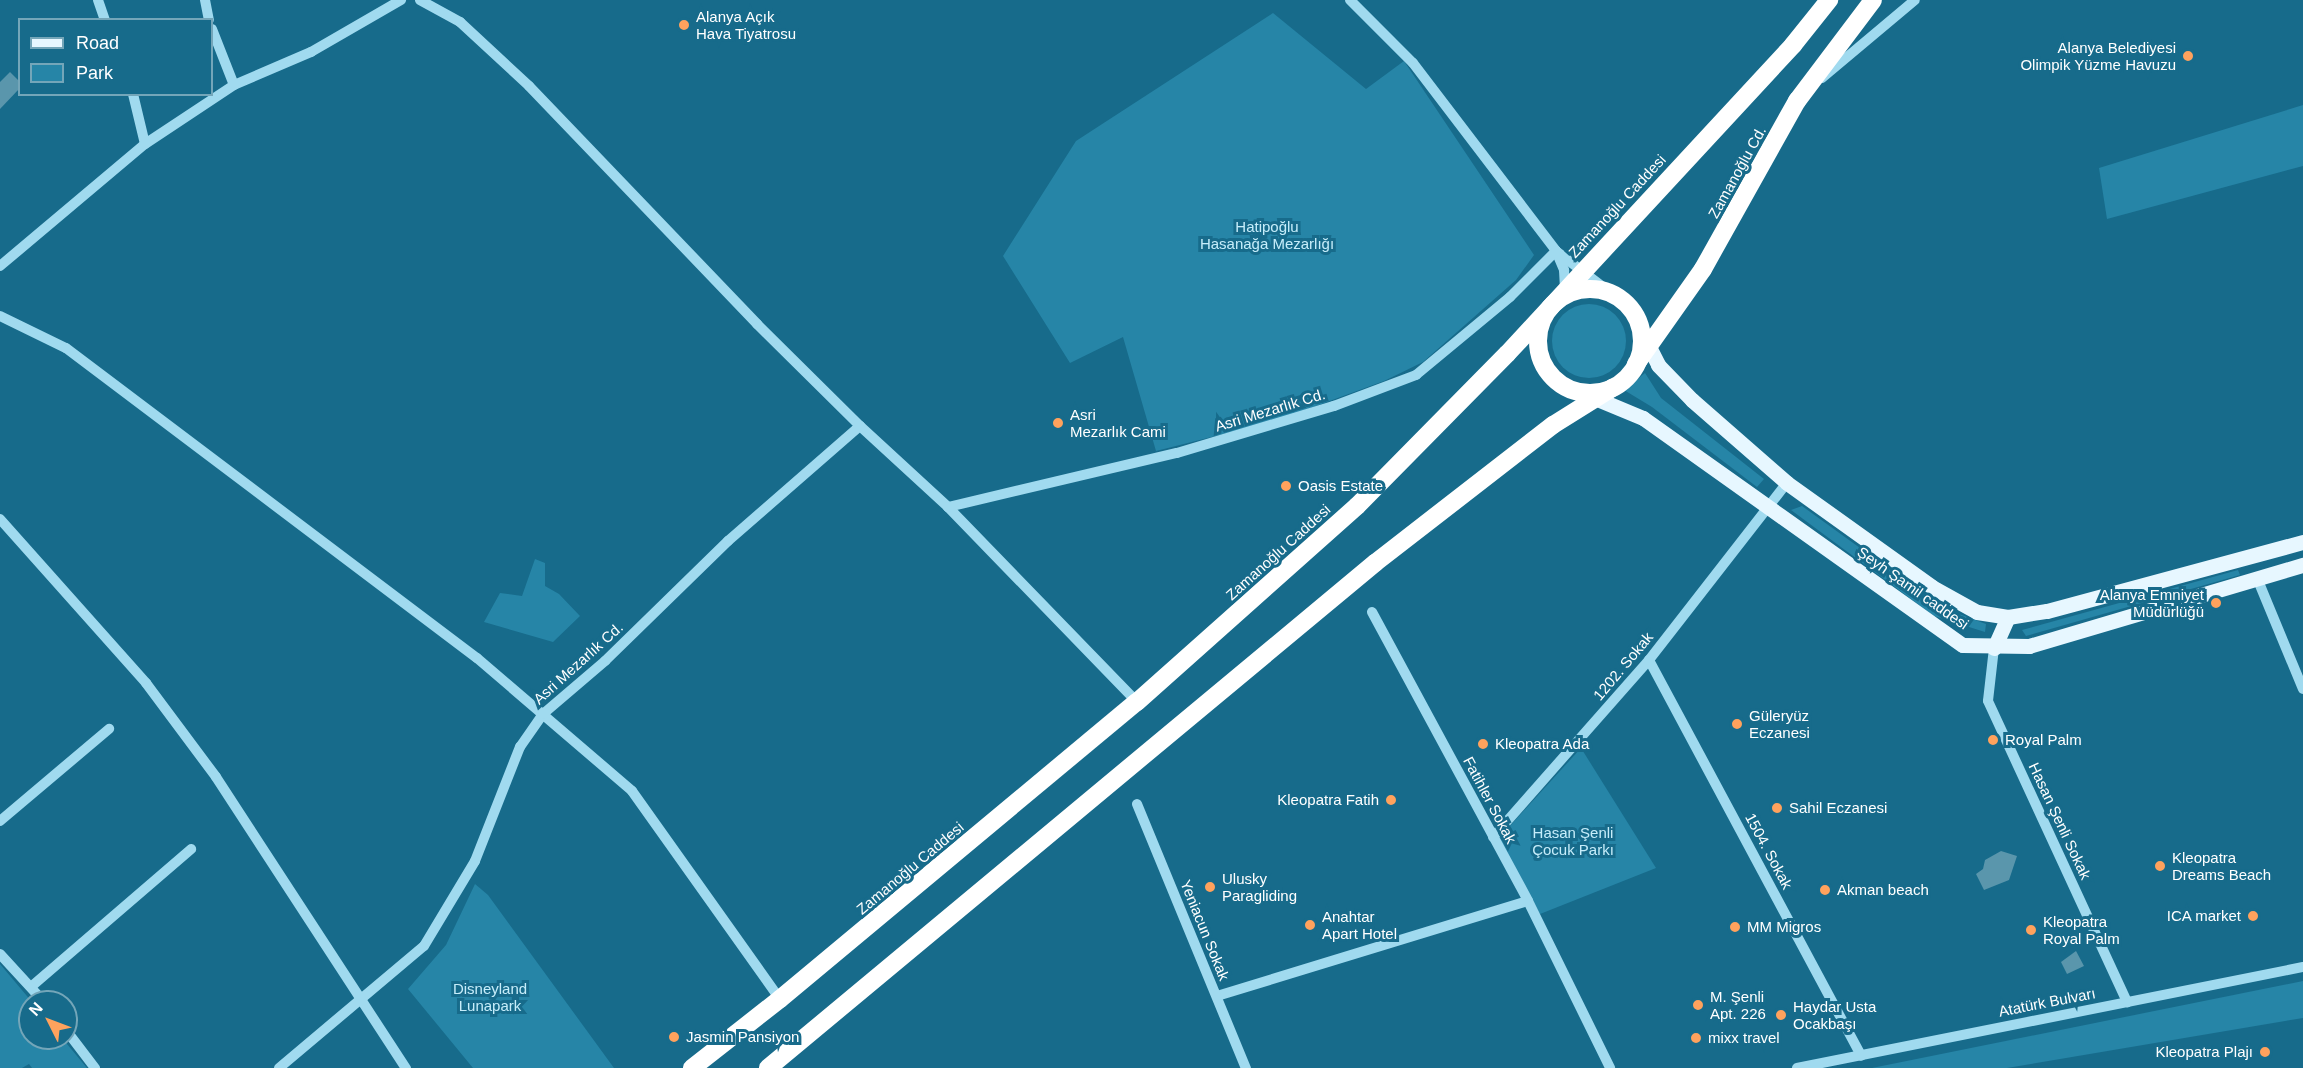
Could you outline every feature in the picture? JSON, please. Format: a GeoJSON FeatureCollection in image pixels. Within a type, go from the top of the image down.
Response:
{"type":"FeatureCollection","features":[{"type":"Feature","properties":{"kind":"highway","name":"Zamanoğlu Caddesi"},"geometry":{"type":"LineString","coordinates":[[692,1068],[780,999],[1137,702],[1357,506],[1549,308],[1793,45],[1829,0]]}},
{"type":"Feature","properties":{"kind":"highway","name":"Zamanoğlu Cd."},"geometry":{"type":"LineString","coordinates":[[1612,388],[1636,364],[1645,339],[1703,269],[1797,100],[1873,0]]}},
{"type":"Feature","properties":{"kind":"highway"},"geometry":{"type":"LineString","coordinates":[[1612,388],[1578,391],[1555,379],[1540,358],[1540,323],[1549,308],[1577,290],[1611,293],[1625,302],[1645,339]]}},
{"type":"Feature","properties":{"kind":"highway"},"geometry":{"type":"LineString","coordinates":[[777,1065],[1383,556],[1553,425],[1612,388]]}},
{"type":"Feature","properties":{"kind":"main road","name":"Şeyh Şamil caddesi"},"geometry":{"type":"LineString","coordinates":[[1645,339],[1658,364],[1692,400],[1787,483],[1959,604],[2008,618],[2047,611],[2303,542]]}},
{"type":"Feature","properties":{"kind":"main road","name":"Şeyh Şamil caddesi"},"geometry":{"type":"LineString","coordinates":[[1578,391],[1643,418],[1963,645],[1994,648],[2029,646],[2303,565]]}},
{"type":"Feature","properties":{"kind":"main road"},"geometry":{"type":"LineString","coordinates":[[2249,556],[2257,578]]}},
{"type":"Feature","properties":{"kind":"main road"},"geometry":{"type":"LineString","coordinates":[[1994,648],[2008,618]]}},
{"type":"Feature","properties":{"kind":"street"},"geometry":{"type":"LineString","coordinates":[[98,0],[104,18]]}},
{"type":"Feature","properties":{"kind":"street"},"geometry":{"type":"LineString","coordinates":[[205,0],[209,18]]}},
{"type":"Feature","properties":{"kind":"street"},"geometry":{"type":"LineString","coordinates":[[0,266],[145,144],[234,85],[311,52],[401,0]]}},
{"type":"Feature","properties":{"kind":"street"},"geometry":{"type":"LineString","coordinates":[[420,0],[459,22],[529,86],[860,426],[948,507],[1137,702]]}},
{"type":"Feature","properties":{"kind":"street"},"geometry":{"type":"LineString","coordinates":[[1350,0],[1413,63],[1556,251],[1564,270],[1565,290]]}},
{"type":"Feature","properties":{"kind":"street"},"geometry":{"type":"LineString","coordinates":[[1797,100],[1915,0]]}},
{"type":"Feature","properties":{"kind":"street"},"geometry":{"type":"LineString","coordinates":[[213,32],[234,85]]}},
{"type":"Feature","properties":{"kind":"street"},"geometry":{"type":"LineString","coordinates":[[133,96],[145,144]]}},
{"type":"Feature","properties":{"kind":"street"},"geometry":{"type":"LineString","coordinates":[[1556,251],[1611,293]]}},
{"type":"Feature","properties":{"kind":"street","name":"Asri Mezarlık Cd."},"geometry":{"type":"LineString","coordinates":[[948,507],[1177,453],[1334,406],[1416,375],[1510,297],[1556,251]]}},
{"type":"Feature","properties":{"kind":"street"},"geometry":{"type":"LineString","coordinates":[[0,316],[66,348],[477,658],[632,791],[780,999]]}},
{"type":"Feature","properties":{"kind":"street","name":"Asri Mezarlık Cd."},"geometry":{"type":"LineString","coordinates":[[279,1068],[362,1001],[424,946],[475,861],[520,747],[543,714],[605,661],[728,541],[860,426]]}},
{"type":"Feature","properties":{"kind":"street","name":"1202. Sokak"},"geometry":{"type":"LineString","coordinates":[[1493,837],[1649,660],[1787,483]]}},
{"type":"Feature","properties":{"kind":"street"},"geometry":{"type":"LineString","coordinates":[[0,519],[146,683],[216,777],[406,1068]]}},
{"type":"Feature","properties":{"kind":"street"},"geometry":{"type":"LineString","coordinates":[[2257,578],[2303,689]]}},
{"type":"Feature","properties":{"kind":"street","name":"Fatihler Sokak"},"geometry":{"type":"LineString","coordinates":[[1372,612],[1528,901],[1610,1068]]}},
{"type":"Feature","properties":{"kind":"street","name":"Hasan Şenli Sokak"},"geometry":{"type":"LineString","coordinates":[[1994,648],[1988,701],[2127,1002]]}},
{"type":"Feature","properties":{"kind":"street","name":"1504. Sokak"},"geometry":{"type":"LineString","coordinates":[[1649,660],[1862,1056]]}},
{"type":"Feature","properties":{"kind":"street"},"geometry":{"type":"LineString","coordinates":[[0,821],[110,729]]}},
{"type":"Feature","properties":{"kind":"street","name":"Yeniacun Sokak"},"geometry":{"type":"LineString","coordinates":[[1137,804],[1246,1068]]}},
{"type":"Feature","properties":{"kind":"street"},"geometry":{"type":"LineString","coordinates":[[32,986],[190,849]]}},
{"type":"Feature","properties":{"kind":"street"},"geometry":{"type":"LineString","coordinates":[[1216,996],[1528,901]]}},
{"type":"Feature","properties":{"kind":"street"},"geometry":{"type":"LineString","coordinates":[[0,954],[35,990]]}},
{"type":"Feature","properties":{"kind":"street","name":"Atatürk Bulvarı"},"geometry":{"type":"LineString","coordinates":[[1797,1068],[2303,966]]}},
{"type":"Feature","properties":{"kind":"street"},"geometry":{"type":"LineString","coordinates":[[78,1046],[95,1068]]}},
{"type":"Feature","properties":{"kind":"street"},"geometry":{"type":"LineString","coordinates":[[393,1050],[398,1068]]}},
{"type":"Feature","properties":{"kind":"green space","name":"Hatipoğlu Hasanağa Mezarlığı"},"geometry":{"type":"Polygon","coordinates":[[[1273,13],[1366,89],[1404,61],[1534,255],[1516,280],[1423,362],[1384,381],[1275,421],[1156,451],[1123,337],[1070,363],[1003,256],[1076,141],[1273,13]]]}},
{"type":"Feature","properties":{"kind":"green space"},"geometry":{"type":"Polygon","coordinates":[[[2303,105],[2303,166],[2107,219],[2099,168],[2303,105]]]}},
{"type":"Feature","properties":{"kind":"green space"},"geometry":{"type":"Polygon","coordinates":[[[1589,304],[1603,307],[1615,315],[1623,327],[1626,341],[1623,355],[1615,367],[1603,375],[1589,378],[1575,375],[1563,367],[1555,355],[1552,341],[1555,327],[1563,315],[1575,307],[1589,304]]]}},
{"type":"Feature","properties":{"kind":"green space"},"geometry":{"type":"Polygon","coordinates":[[[1645,373],[1661,398],[1764,479],[1757,487],[1652,407],[1624,390],[1645,373]]]}},
{"type":"Feature","properties":{"kind":"green space"},"geometry":{"type":"Polygon","coordinates":[[[1802,506],[1943,608],[1986,624],[1985,632],[1934,616],[1791,510],[1802,506]]]}},
{"type":"Feature","properties":{"kind":"green space"},"geometry":{"type":"Polygon","coordinates":[[[535,559],[545,563],[545,586],[559,594],[580,616],[553,642],[484,622],[500,593],[522,596],[535,559]]]}},
{"type":"Feature","properties":{"kind":"green space"},"geometry":{"type":"Polygon","coordinates":[[[2238,570],[2240,575],[2026,636],[2022,630],[2238,570]]]}},
{"type":"Feature","properties":{"kind":"green space","name":"Hasan Şenli Çocuk Parkı"},"geometry":{"type":"Polygon","coordinates":[[[1581,748],[1656,868],[1540,914],[1499,838],[1581,748]]]}},
{"type":"Feature","properties":{"kind":"green space","name":"Disneyland Lunapark"},"geometry":{"type":"Polygon","coordinates":[[[475,884],[488,895],[614,1068],[473,1068],[408,989],[446,945],[475,884]]]}},
{"type":"Feature","properties":{"kind":"green space"},"geometry":{"type":"Polygon","coordinates":[[[0,964],[22,990],[18,990],[18,1050],[72,1050],[87,1068],[32,1068],[29,1064],[22,1068],[0,1068],[0,964]]]}},
{"type":"Feature","properties":{"kind":"green space"},"geometry":{"type":"Polygon","coordinates":[[[2303,981],[2303,1018],[2007,1068],[1872,1068],[2303,981]]]}},
{"type":"Feature","properties":{"kind":"shaded area"},"geometry":{"type":"Polygon","coordinates":[[[10,72],[18,80],[18,90],[0,109],[0,82],[10,72]]]}},
{"type":"Feature","properties":{"kind":"shaded area"},"geometry":{"type":"Polygon","coordinates":[[[2001,851],[2017,856],[2009,880],[1984,890],[1976,874],[1983,869],[1985,860],[2001,851]]]}},
{"type":"Feature","properties":{"kind":"shaded area"},"geometry":{"type":"Polygon","coordinates":[[[2076,951],[2084,966],[2067,974],[2061,962],[2076,951]]]}},
{"type":"Feature","properties":{"kind":"place","name":"Alanya Açık Hava Tiyatrosu"},"geometry":{"type":"Point","coordinates":[684,25]}},
{"type":"Feature","properties":{"kind":"place","name":"Alanya Belediyesi Olimpik Yüzme Havuzu"},"geometry":{"type":"Point","coordinates":[2188,56]}},
{"type":"Feature","properties":{"kind":"place","name":"Asri Mezarlık Cami"},"geometry":{"type":"Point","coordinates":[1058,423]}},
{"type":"Feature","properties":{"kind":"place","name":"Oasis Estate"},"geometry":{"type":"Point","coordinates":[1286,486]}},
{"type":"Feature","properties":{"kind":"place","name":"Alanya Emniyet Müdürlüğü"},"geometry":{"type":"Point","coordinates":[2216,603]}},
{"type":"Feature","properties":{"kind":"place","name":"Güleryüz Eczanesi"},"geometry":{"type":"Point","coordinates":[1737,724]}},
{"type":"Feature","properties":{"kind":"place","name":"Royal Palm"},"geometry":{"type":"Point","coordinates":[1993,740]}},
{"type":"Feature","properties":{"kind":"place","name":"Kleopatra Ada"},"geometry":{"type":"Point","coordinates":[1483,744]}},
{"type":"Feature","properties":{"kind":"place","name":"Kleopatra Fatih"},"geometry":{"type":"Point","coordinates":[1391,800]}},
{"type":"Feature","properties":{"kind":"place","name":"Sahil Eczanesi"},"geometry":{"type":"Point","coordinates":[1777,808]}},
{"type":"Feature","properties":{"kind":"place","name":"Kleopatra Dreams Beach"},"geometry":{"type":"Point","coordinates":[2160,866]}},
{"type":"Feature","properties":{"kind":"place","name":"Ulusky Paragliding"},"geometry":{"type":"Point","coordinates":[1210,887]}},
{"type":"Feature","properties":{"kind":"place","name":"Akman beach"},"geometry":{"type":"Point","coordinates":[1825,890]}},
{"type":"Feature","properties":{"kind":"place","name":"ICA market"},"geometry":{"type":"Point","coordinates":[2253,916]}},
{"type":"Feature","properties":{"kind":"place","name":"Anahtar Apart Hotel"},"geometry":{"type":"Point","coordinates":[1310,925]}},
{"type":"Feature","properties":{"kind":"place","name":"MM Migros"},"geometry":{"type":"Point","coordinates":[1735,927]}},
{"type":"Feature","properties":{"kind":"place","name":"Kleopatra Royal Palm"},"geometry":{"type":"Point","coordinates":[2031,930]}},
{"type":"Feature","properties":{"kind":"place","name":"M. Şenli Apt. 226"},"geometry":{"type":"Point","coordinates":[1698,1005]}},
{"type":"Feature","properties":{"kind":"place","name":"Haydar Usta Ocakbaşı"},"geometry":{"type":"Point","coordinates":[1781,1015]}},
{"type":"Feature","properties":{"kind":"place","name":"Jasmin Pansiyon"},"geometry":{"type":"Point","coordinates":[674,1037]}},
{"type":"Feature","properties":{"kind":"place","name":"mixx travel"},"geometry":{"type":"Point","coordinates":[1696,1038]}},
{"type":"Feature","properties":{"kind":"place","name":"Kleopatra Plajı"},"geometry":{"type":"Point","coordinates":[2265,1052]}}]}
